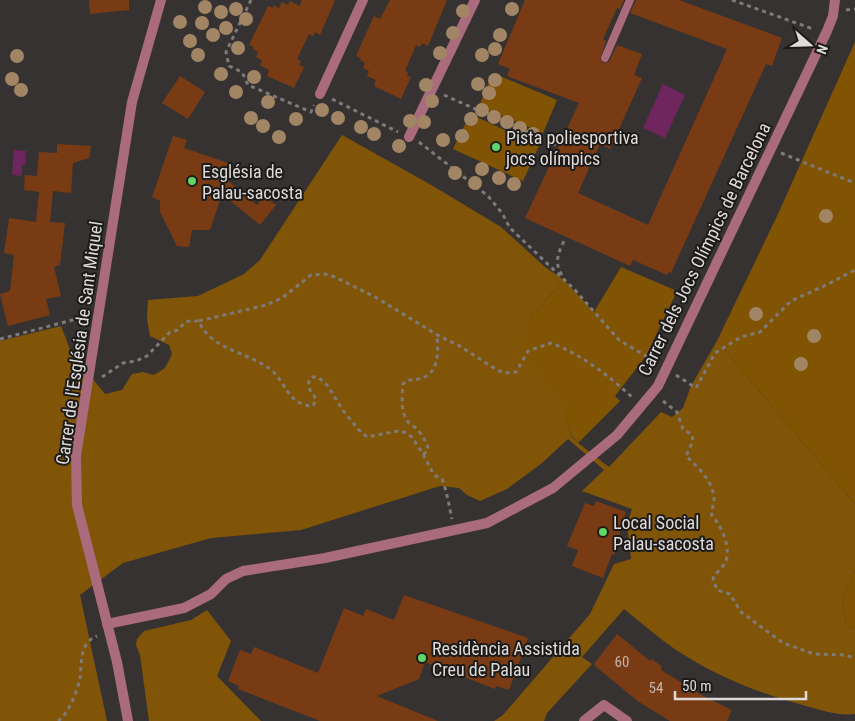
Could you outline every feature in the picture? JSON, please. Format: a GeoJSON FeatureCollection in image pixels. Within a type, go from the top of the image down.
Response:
{"type":"FeatureCollection","features":[{"type":"Feature","properties":{"kind":"street","name":"Carrer de l'Església de Sant Miquel"},"geometry":{"type":"LineString","coordinates":[[128,721],[117,662],[77,505],[76,456],[132,102],[161,0]]}},
{"type":"Feature","properties":{"kind":"street"},"geometry":{"type":"LineString","coordinates":[[320,94],[363,0]]}},
{"type":"Feature","properties":{"kind":"street"},"geometry":{"type":"LineString","coordinates":[[409,138],[475,0]]}},
{"type":"Feature","properties":{"kind":"street","name":"Carrer dels Jocs Olímpics de Barcelona"},"geometry":{"type":"LineString","coordinates":[[108,628],[184,608],[211,594],[226,579],[243,571],[325,558],[487,523],[553,488],[617,435],[658,386],[826,34],[835,0]]}},
{"type":"Feature","properties":{"kind":"street"},"geometry":{"type":"LineString","coordinates":[[584,721],[604,704],[627,721]]}},
{"type":"Feature","properties":{"kind":"lane"},"geometry":{"type":"LineString","coordinates":[[605,58],[630,0]]}},
{"type":"Feature","properties":{"kind":"path"},"geometry":{"type":"LineString","coordinates":[[251,0],[226,52],[229,66],[242,72],[248,85],[311,112],[320,94],[409,138],[421,142],[488,196],[502,213],[510,228],[564,280],[619,340],[696,388],[715,353],[741,337],[760,332],[791,300],[855,270]]}},
{"type":"Feature","properties":{"kind":"path"},"geometry":{"type":"LineString","coordinates":[[732,0],[826,34]]}},
{"type":"Feature","properties":{"kind":"path"},"geometry":{"type":"LineString","coordinates":[[432,90],[556,145]]}},
{"type":"Feature","properties":{"kind":"path"},"geometry":{"type":"LineString","coordinates":[[771,149],[855,183]]}},
{"type":"Feature","properties":{"kind":"path"},"geometry":{"type":"LineString","coordinates":[[564,241],[558,252],[557,261],[558,269],[564,280]]}},
{"type":"Feature","properties":{"kind":"path"},"geometry":{"type":"LineString","coordinates":[[87,386],[123,363],[136,361],[147,356],[170,332],[178,330],[185,322],[199,321],[266,305],[282,298],[311,276],[325,274],[352,285],[505,373],[516,372],[528,350],[551,343],[564,348],[582,359],[642,406]]}},
{"type":"Feature","properties":{"kind":"path"},"geometry":{"type":"LineString","coordinates":[[0,338],[98,313]]}},
{"type":"Feature","properties":{"kind":"path"},"geometry":{"type":"LineString","coordinates":[[199,321],[202,329],[214,339],[272,371],[291,397],[304,406],[313,406],[316,399],[308,388],[308,381],[312,376],[318,377],[328,386],[342,409],[367,437],[398,431],[412,437],[434,475],[442,480],[455,530]]}},
{"type":"Feature","properties":{"kind":"path"},"geometry":{"type":"LineString","coordinates":[[423,454],[427,452],[428,448],[425,441],[418,429],[409,423],[404,414],[402,405],[403,384],[407,380],[418,380],[429,376],[437,359],[437,335]]}},
{"type":"Feature","properties":{"kind":"path"},"geometry":{"type":"LineString","coordinates":[[652,393],[677,412],[684,429],[692,435],[693,441],[686,456],[701,470],[713,494],[712,516],[726,541],[727,554],[725,563],[713,578],[718,590],[730,594],[741,612],[783,643],[814,654],[845,655],[855,658]]}},
{"type":"Feature","properties":{"kind":"path"},"geometry":{"type":"LineString","coordinates":[[58,721],[63,718],[74,696],[80,679],[81,656],[90,641],[108,628]]}},
{"type":"Feature","properties":{"kind":"shaded area"},"geometry":{"type":"Polygon","coordinates":[[[855,42],[855,504],[717,341],[778,214],[855,42]]]}},
{"type":"Feature","properties":{"kind":"shaded area"},"geometry":{"type":"Polygon","coordinates":[[[493,73],[557,100],[543,133],[479,106],[493,73]]]}},
{"type":"Feature","properties":{"kind":"shaded area"},"geometry":{"type":"Polygon","coordinates":[[[663,84],[685,95],[665,138],[643,128],[663,84]]]}},
{"type":"Feature","properties":{"kind":"shaded area","name":"Pista poliesportiva jocs olímpics"},"geometry":{"type":"Polygon","coordinates":[[[470,114],[539,146],[523,181],[453,149],[470,114]]]}},
{"type":"Feature","properties":{"kind":"shaded area"},"geometry":{"type":"Polygon","coordinates":[[[342,135],[501,227],[545,267],[564,280],[532,315],[520,349],[564,401],[571,436],[609,467],[661,412],[672,417],[683,408],[691,386],[717,341],[855,504],[855,571],[842,599],[846,625],[855,629],[855,714],[835,713],[816,709],[772,696],[727,678],[676,650],[624,609],[582,657],[592,664],[547,713],[544,721],[494,721],[503,715],[590,614],[614,564],[631,559],[627,524],[632,509],[582,491],[604,470],[568,439],[542,463],[507,489],[480,501],[467,495],[459,488],[440,486],[301,530],[211,538],[123,563],[80,595],[107,721],[0,721],[0,341],[61,326],[71,352],[105,394],[122,390],[132,374],[143,372],[154,375],[165,368],[172,354],[169,345],[150,336],[147,319],[148,300],[198,296],[244,274],[260,260],[342,135]]]}},
{"type":"Feature","properties":{"kind":"shaded area"},"geometry":{"type":"Polygon","coordinates":[[[14,150],[26,151],[25,165],[22,165],[22,176],[12,175],[14,150]]]}},
{"type":"Feature","properties":{"kind":"shaded area"},"geometry":{"type":"Polygon","coordinates":[[[621,267],[677,291],[646,356],[615,396],[620,401],[578,443],[571,435],[563,401],[519,349],[532,315],[564,280],[594,312],[621,267]]]}},
{"type":"Feature","properties":{"kind":"shaded area"},"geometry":{"type":"Polygon","coordinates":[[[855,571],[855,629],[846,625],[842,599],[855,571]]]}},
{"type":"Feature","properties":{"kind":"shaded area"},"geometry":{"type":"Polygon","coordinates":[[[207,610],[231,641],[217,676],[261,721],[149,721],[140,655],[136,645],[137,639],[144,631],[191,620],[207,610]]]}},
{"type":"Feature","properties":{"kind":"building"},"geometry":{"type":"Polygon","coordinates":[[[89,0],[129,0],[129,10],[90,14],[89,0]]]}},
{"type":"Feature","properties":{"kind":"building"},"geometry":{"type":"Polygon","coordinates":[[[302,0],[335,0],[320,35],[315,32],[313,36],[309,34],[297,59],[301,61],[299,65],[304,67],[294,88],[267,76],[269,70],[260,65],[262,60],[256,57],[258,52],[249,45],[268,6],[273,8],[274,5],[279,8],[282,2],[288,5],[290,1],[300,6],[302,0]]]}},
{"type":"Feature","properties":{"kind":"building"},"geometry":{"type":"Polygon","coordinates":[[[390,0],[447,0],[428,46],[422,43],[420,47],[416,45],[405,71],[408,72],[407,76],[411,77],[401,99],[374,86],[376,80],[367,76],[369,71],[363,68],[365,63],[356,56],[374,16],[380,19],[390,0]]]}},
{"type":"Feature","properties":{"kind":"building"},"geometry":{"type":"Polygon","coordinates":[[[525,0],[624,0],[620,9],[617,8],[603,39],[606,41],[600,59],[603,63],[609,62],[617,45],[642,54],[634,75],[642,78],[610,149],[600,144],[578,193],[648,225],[727,49],[630,13],[636,0],[679,0],[782,38],[772,66],[766,64],[671,273],[669,272],[667,275],[633,260],[630,266],[525,218],[579,103],[507,76],[510,69],[498,64],[525,0]]]}},
{"type":"Feature","properties":{"kind":"building"},"geometry":{"type":"Polygon","coordinates":[[[180,76],[205,92],[188,119],[162,103],[180,76]]]}},
{"type":"Feature","properties":{"kind":"building","name":"Església de Palau-sacosta"},"geometry":{"type":"Polygon","coordinates":[[[173,136],[187,140],[184,148],[231,164],[227,180],[257,205],[264,196],[276,205],[260,225],[222,194],[210,230],[192,230],[189,247],[177,246],[160,212],[160,201],[152,197],[173,136]]]}},
{"type":"Feature","properties":{"kind":"building"},"geometry":{"type":"Polygon","coordinates":[[[57,144],[91,146],[89,158],[73,163],[71,193],[53,191],[50,222],[65,223],[60,265],[54,267],[61,296],[46,299],[50,315],[8,326],[0,294],[10,291],[14,255],[4,253],[9,218],[36,222],[39,192],[24,190],[25,175],[37,176],[39,152],[57,153],[57,144]]]}},
{"type":"Feature","properties":{"kind":"building","name":"Local Social Palau-sacosta"},"geometry":{"type":"Polygon","coordinates":[[[596,501],[626,512],[619,541],[603,578],[572,566],[578,550],[567,546],[585,503],[594,506],[596,501]]]}},
{"type":"Feature","properties":{"kind":"building","name":"Residència Assistida Creu de Palau"},"geometry":{"type":"Polygon","coordinates":[[[404,595],[528,638],[509,690],[496,686],[495,689],[425,662],[419,679],[377,696],[438,721],[320,721],[238,689],[239,686],[228,681],[240,650],[251,654],[254,647],[318,673],[344,608],[363,616],[366,609],[394,620],[404,595]]]}},
{"type":"Feature","properties":{"kind":"building"},"geometry":{"type":"Polygon","coordinates":[[[617,634],[650,661],[652,659],[662,667],[661,670],[707,698],[732,710],[727,721],[670,721],[639,702],[594,664],[617,634]]]}},
{"type":"Feature","properties":{"kind":"place","name":"Pista poliesportiva jocs olímpics"},"geometry":{"type":"Point","coordinates":[496,147]}},
{"type":"Feature","properties":{"kind":"place","name":"Església de Palau-sacosta"},"geometry":{"type":"Point","coordinates":[192,181]}},
{"type":"Feature","properties":{"kind":"place","name":"Local Social Palau-sacosta"},"geometry":{"type":"Point","coordinates":[603,532]}},
{"type":"Feature","properties":{"kind":"place","name":"Residència Assistida Creu de Palau"},"geometry":{"type":"Point","coordinates":[422,658]}}]}
